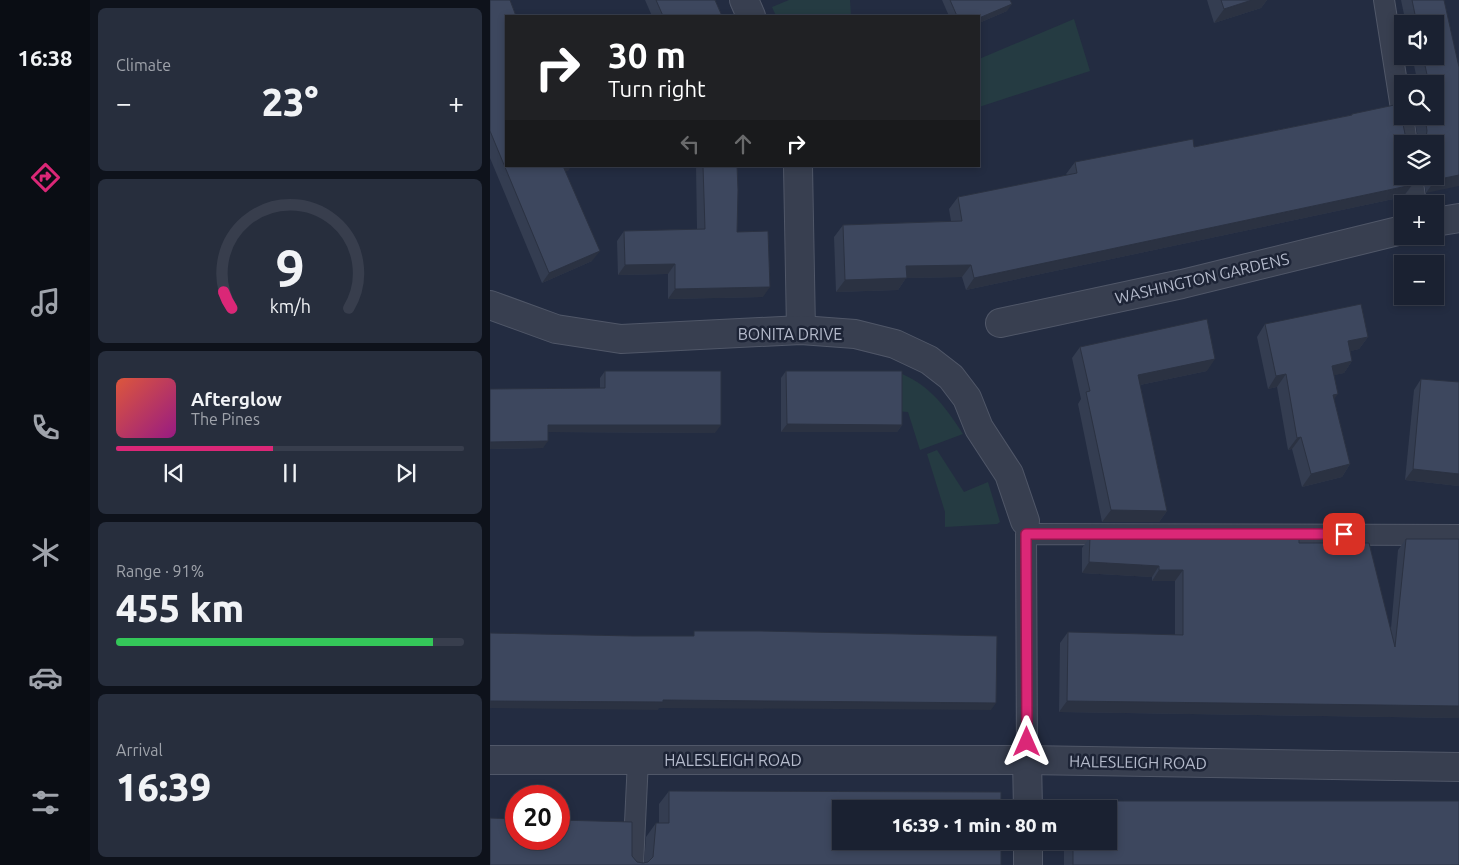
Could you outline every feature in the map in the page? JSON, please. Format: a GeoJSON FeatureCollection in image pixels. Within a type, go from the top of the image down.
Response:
{"type":"FeatureCollection","features":[{"type":"Feature","properties":{"kind":"street"},"geometry":{"type":"LineString","coordinates":[[744,0],[751,15]]}},
{"type":"Feature","properties":{"kind":"street"},"geometry":{"type":"LineString","coordinates":[[798,167],[802,330]]}},
{"type":"Feature","properties":{"kind":"street"},"geometry":{"type":"LineString","coordinates":[[1444,220],[1459,218]]}},
{"type":"Feature","properties":{"kind":"street","name":"WASHINGTON GARDENS"},"geometry":{"type":"LineString","coordinates":[[1000,323],[1182,284],[1394,232]]}},
{"type":"Feature","properties":{"kind":"street","name":"BONITA DRIVE"},"geometry":{"type":"LineString","coordinates":[[490,305],[556,329],[621,339],[802,330],[855,334],[895,344],[929,360],[951,377],[967,398],[979,428],[1009,474],[1025,521]]}},
{"type":"Feature","properties":{"kind":"street","name":"HALESLEIGH ROAD"},"geometry":{"type":"LineString","coordinates":[[490,760],[1027,760],[1459,767]]}},
{"type":"Feature","properties":{"kind":"street"},"geometry":{"type":"LineString","coordinates":[[1027,760],[1028,800]]}},
{"type":"Feature","properties":{"kind":"street"},"geometry":{"type":"LineString","coordinates":[[1028,850],[1028,865]]}},
{"type":"Feature","properties":{"kind":"lane"},"geometry":{"type":"LineString","coordinates":[[1384,0],[1396,75]]}},
{"type":"Feature","properties":{"kind":"lane"},"geometry":{"type":"LineString","coordinates":[[1027,760],[1026,534],[1459,535]]}},
{"type":"Feature","properties":{"kind":"lane"},"geometry":{"type":"LineString","coordinates":[[632,865],[638,760]]}},
{"type":"Feature","properties":{"kind":"shaded area"},"geometry":{"type":"Polygon","coordinates":[[[789,0],[850,0],[851,15],[776,15],[772,7],[789,0]]]}},
{"type":"Feature","properties":{"kind":"shaded area"},"geometry":{"type":"Polygon","coordinates":[[[1074,19],[1090,71],[980,107],[980,59],[1074,19]]]}},
{"type":"Feature","properties":{"kind":"shaded area"},"geometry":{"type":"Polygon","coordinates":[[[897,372],[918,383],[935,397],[950,414],[963,434],[920,450],[908,412],[897,411],[897,372]]]}},
{"type":"Feature","properties":{"kind":"shaded area"},"geometry":{"type":"Polygon","coordinates":[[[937,450],[964,492],[988,482],[1000,522],[997,524],[945,527],[945,512],[927,454],[937,450]]]}},
{"type":"Feature","properties":{"kind":"building"},"geometry":{"type":"Polygon","coordinates":[[[490,0],[510,0],[516,15],[505,15],[505,167],[563,167],[600,251],[549,273],[490,131],[490,0]]]}},
{"type":"Feature","properties":{"kind":"building"},"geometry":{"type":"Polygon","coordinates":[[[656,0],[715,0],[722,15],[663,15],[656,0]]]}},
{"type":"Feature","properties":{"kind":"building"},"geometry":{"type":"Polygon","coordinates":[[[950,0],[1010,0],[1012,4],[980,18],[980,15],[957,15],[950,0]]]}},
{"type":"Feature","properties":{"kind":"building"},"geometry":{"type":"Polygon","coordinates":[[[1221,0],[1252,0],[1224,9],[1221,0]]]}},
{"type":"Feature","properties":{"kind":"building"},"geometry":{"type":"Polygon","coordinates":[[[1412,0],[1444,0],[1459,67],[1459,175],[1444,178],[1444,135],[1426,135],[1426,125],[1444,125],[1444,75],[1427,75],[1425,65],[1444,65],[1444,15],[1415,15],[1412,0]]]}},
{"type":"Feature","properties":{"kind":"building"},"geometry":{"type":"Polygon","coordinates":[[[1394,105],[1394,125],[1403,125],[1405,135],[1394,135],[1394,185],[1412,185],[974,278],[971,265],[906,266],[907,278],[845,280],[843,225],[962,221],[958,197],[1077,173],[1075,162],[1193,139],[1194,147],[1394,105]]]}},
{"type":"Feature","properties":{"kind":"building"},"geometry":{"type":"Polygon","coordinates":[[[703,167],[737,167],[737,232],[768,231],[770,287],[675,289],[675,264],[625,265],[624,231],[705,229],[703,167]]]}},
{"type":"Feature","properties":{"kind":"building"},"geometry":{"type":"Polygon","coordinates":[[[1361,304],[1368,337],[1348,341],[1352,361],[1332,366],[1338,394],[1333,395],[1350,464],[1311,474],[1301,437],[1297,438],[1286,374],[1276,376],[1265,324],[1361,304]]]}},
{"type":"Feature","properties":{"kind":"building"},"geometry":{"type":"Polygon","coordinates":[[[1207,319],[1215,359],[1138,375],[1167,511],[1111,510],[1086,392],[1090,391],[1080,347],[1207,319]]]}},
{"type":"Feature","properties":{"kind":"building"},"geometry":{"type":"Polygon","coordinates":[[[605,371],[721,371],[721,425],[548,425],[548,441],[490,442],[490,389],[605,388],[605,371]]]}},
{"type":"Feature","properties":{"kind":"building"},"geometry":{"type":"Polygon","coordinates":[[[786,371],[902,371],[902,425],[787,424],[786,371]]]}},
{"type":"Feature","properties":{"kind":"building"},"geometry":{"type":"Polygon","coordinates":[[[1421,379],[1459,382],[1459,474],[1413,469],[1421,379]]]}},
{"type":"Feature","properties":{"kind":"building"},"geometry":{"type":"Polygon","coordinates":[[[1299,535],[1299,543],[1369,543],[1395,647],[1406,539],[1459,539],[1459,706],[1067,701],[1068,632],[1183,635],[1183,570],[1159,570],[1159,566],[1089,562],[1090,537],[1299,535]]]}},
{"type":"Feature","properties":{"kind":"building"},"geometry":{"type":"Polygon","coordinates":[[[694,631],[997,636],[996,703],[663,700],[663,702],[490,701],[490,633],[694,636],[694,631]]]}},
{"type":"Feature","properties":{"kind":"building"},"geometry":{"type":"Polygon","coordinates":[[[669,791],[1001,792],[1001,800],[832,800],[832,850],[1001,850],[1001,865],[490,865],[490,818],[505,819],[505,850],[570,850],[570,820],[632,822],[632,856],[637,862],[643,863],[648,862],[653,857],[656,823],[669,823],[669,791]]]}},
{"type":"Feature","properties":{"kind":"building"},"geometry":{"type":"Polygon","coordinates":[[[1117,801],[1459,801],[1459,865],[1073,865],[1073,850],[1117,850],[1117,801]]]}},
{"type":"Feature","properties":{"kind":"route"},"geometry":{"type":"LineString","coordinates":[[1027,742],[1026,534],[1344,534]]}}]}
